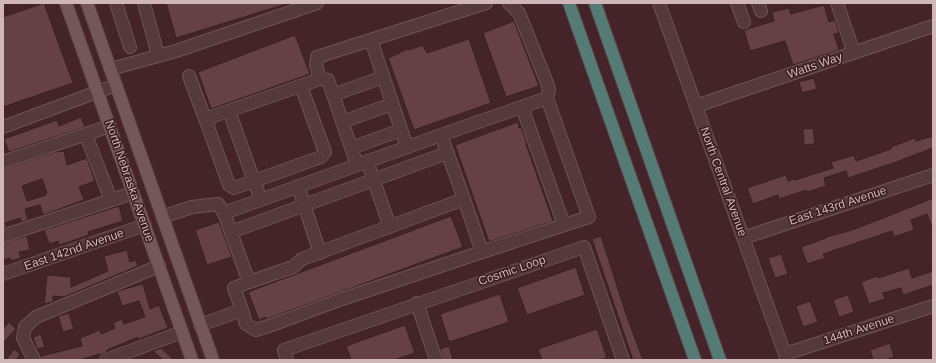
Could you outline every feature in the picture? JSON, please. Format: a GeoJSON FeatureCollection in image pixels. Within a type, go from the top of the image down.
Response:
{"type":"FeatureCollection","features":[{"type":"Feature","properties":{"kind":"highway"},"geometry":{"type":"LineString","coordinates":[[569,3],[695,360]]}},
{"type":"Feature","properties":{"kind":"highway"},"geometry":{"type":"LineString","coordinates":[[595,3],[720,360]]}},
{"type":"Feature","properties":{"kind":"main road","name":"North Nebraska Avenue"},"geometry":{"type":"LineString","coordinates":[[66,3],[192,360]]}},
{"type":"Feature","properties":{"kind":"main road","name":"North Nebraska Avenue"},"geometry":{"type":"LineString","coordinates":[[87,3],[213,360]]}},
{"type":"Feature","properties":{"kind":"main road"},"geometry":{"type":"LineString","coordinates":[[92,75],[111,69]]}},
{"type":"Feature","properties":{"kind":"main road"},"geometry":{"type":"LineString","coordinates":[[145,225],[150,222],[155,215],[158,204]]}},
{"type":"Feature","properties":{"kind":"street"},"geometry":{"type":"LineString","coordinates":[[116,3],[130,47]]}},
{"type":"Feature","properties":{"kind":"street"},"geometry":{"type":"LineString","coordinates":[[144,3],[158,55]]}},
{"type":"Feature","properties":{"kind":"street"},"geometry":{"type":"LineString","coordinates":[[111,69],[176,51],[317,3]]}},
{"type":"Feature","properties":{"kind":"street"},"geometry":{"type":"LineString","coordinates":[[320,79],[316,64],[317,57],[486,3]]}},
{"type":"Feature","properties":{"kind":"street"},"geometry":{"type":"LineString","coordinates":[[464,199],[302,260],[293,267],[234,288],[246,324],[256,330],[342,299],[590,217],[547,98],[549,90],[547,83],[519,13],[509,3]]}},
{"type":"Feature","properties":{"kind":"street","name":"North Central Avenue"},"geometry":{"type":"LineString","coordinates":[[660,3],[786,357]]}},
{"type":"Feature","properties":{"kind":"street"},"geometry":{"type":"LineString","coordinates":[[737,3],[744,22]]}},
{"type":"Feature","properties":{"kind":"street"},"geometry":{"type":"LineString","coordinates":[[837,3],[854,53]]}},
{"type":"Feature","properties":{"kind":"street","name":"Watts Way"},"geometry":{"type":"LineString","coordinates":[[696,106],[933,26]]}},
{"type":"Feature","properties":{"kind":"street"},"geometry":{"type":"LineString","coordinates":[[371,40],[407,147]]}},
{"type":"Feature","properties":{"kind":"street"},"geometry":{"type":"LineString","coordinates":[[189,76],[229,185],[234,188],[321,157],[325,152],[301,86]]}},
{"type":"Feature","properties":{"kind":"street"},"geometry":{"type":"LineString","coordinates":[[333,95],[383,77]]}},
{"type":"Feature","properties":{"kind":"street"},"geometry":{"type":"LineString","coordinates":[[207,124],[211,117],[320,79],[328,80],[351,148],[374,180],[390,227]]}},
{"type":"Feature","properties":{"kind":"street"},"geometry":{"type":"LineString","coordinates":[[3,127],[116,86]]}},
{"type":"Feature","properties":{"kind":"street"},"geometry":{"type":"LineString","coordinates":[[224,213],[547,98]]}},
{"type":"Feature","properties":{"kind":"street"},"geometry":{"type":"LineString","coordinates":[[342,122],[392,104]]}},
{"type":"Feature","properties":{"kind":"street"},"geometry":{"type":"LineString","coordinates":[[522,107],[564,225]]}},
{"type":"Feature","properties":{"kind":"street"},"geometry":{"type":"LineString","coordinates":[[229,111],[261,200]]}},
{"type":"Feature","properties":{"kind":"street"},"geometry":{"type":"LineString","coordinates":[[3,162],[110,126]]}},
{"type":"Feature","properties":{"kind":"street"},"geometry":{"type":"LineString","coordinates":[[351,148],[401,130]]}},
{"type":"Feature","properties":{"kind":"street"},"geometry":{"type":"LineString","coordinates":[[86,135],[111,200]]}},
{"type":"Feature","properties":{"kind":"street"},"geometry":{"type":"LineString","coordinates":[[441,136],[482,252]]}},
{"type":"Feature","properties":{"kind":"street"},"geometry":{"type":"LineString","coordinates":[[231,232],[447,152]]}},
{"type":"Feature","properties":{"kind":"street","name":"East 143rd Avenue"},"geometry":{"type":"LineString","coordinates":[[743,238],[933,175]]}},
{"type":"Feature","properties":{"kind":"street"},"geometry":{"type":"LineString","coordinates":[[298,186],[320,253]]}},
{"type":"Feature","properties":{"kind":"street"},"geometry":{"type":"LineString","coordinates":[[3,236],[133,193]]}},
{"type":"Feature","properties":{"kind":"street"},"geometry":{"type":"LineString","coordinates":[[162,217],[192,207],[218,204],[224,213],[249,282]]}},
{"type":"Feature","properties":{"kind":"street","name":"East 142nd Avenue"},"geometry":{"type":"LineString","coordinates":[[3,274],[145,225]]}},
{"type":"Feature","properties":{"kind":"street","name":"Cosmic Loop"},"geometry":{"type":"LineString","coordinates":[[285,355],[304,343],[313,349],[323,344],[327,335],[584,247],[623,360]]}},
{"type":"Feature","properties":{"kind":"street"},"geometry":{"type":"LineString","coordinates":[[34,360],[23,338],[25,326],[36,317],[159,266]]}},
{"type":"Feature","properties":{"kind":"street"},"geometry":{"type":"LineString","coordinates":[[418,303],[436,360]]}},
{"type":"Feature","properties":{"kind":"street","name":"144th Avenue"},"geometry":{"type":"LineString","coordinates":[[786,357],[933,306]]}},
{"type":"Feature","properties":{"kind":"street"},"geometry":{"type":"LineString","coordinates":[[200,325],[242,310]]}},
{"type":"Feature","properties":{"kind":"street"},"geometry":{"type":"LineString","coordinates":[[106,360],[182,332]]}},
{"type":"Feature","properties":{"kind":"building"},"geometry":{"type":"Polygon","coordinates":[[[44,3],[73,83],[3,107],[3,17],[44,3]]]}},
{"type":"Feature","properties":{"kind":"building"},"geometry":{"type":"Polygon","coordinates":[[[166,3],[283,3],[283,5],[176,38],[166,3]]]}},
{"type":"Feature","properties":{"kind":"building"},"geometry":{"type":"Polygon","coordinates":[[[824,5],[829,22],[835,20],[839,33],[834,34],[839,50],[793,65],[785,41],[750,51],[744,30],[774,21],[772,12],[789,8],[791,14],[824,5]]]}},
{"type":"Feature","properties":{"kind":"building"},"geometry":{"type":"Polygon","coordinates":[[[514,21],[539,86],[506,97],[483,33],[514,21]]]}},
{"type":"Feature","properties":{"kind":"building"},"geometry":{"type":"Polygon","coordinates":[[[295,35],[310,74],[211,109],[198,72],[295,35]]]}},
{"type":"Feature","properties":{"kind":"building"},"geometry":{"type":"Polygon","coordinates":[[[469,39],[491,103],[414,130],[388,58],[408,49],[409,50],[423,45],[427,53],[469,39]]]}},
{"type":"Feature","properties":{"kind":"building"},"geometry":{"type":"Polygon","coordinates":[[[814,78],[817,89],[802,93],[799,82],[814,78]]]}},
{"type":"Feature","properties":{"kind":"building"},"geometry":{"type":"Polygon","coordinates":[[[81,117],[85,127],[9,152],[4,139],[57,120],[59,126],[81,117]]]}},
{"type":"Feature","properties":{"kind":"building"},"geometry":{"type":"Polygon","coordinates":[[[518,122],[553,221],[489,242],[455,145],[518,122]]]}},
{"type":"Feature","properties":{"kind":"building"},"geometry":{"type":"Polygon","coordinates":[[[813,128],[815,144],[804,145],[803,129],[813,128]]]}},
{"type":"Feature","properties":{"kind":"building"},"geometry":{"type":"Polygon","coordinates":[[[933,136],[933,148],[848,178],[846,171],[824,178],[826,186],[807,192],[806,190],[779,199],[778,195],[753,204],[747,188],[786,175],[788,181],[795,180],[833,168],[831,162],[854,155],[856,161],[891,149],[891,147],[915,138],[916,141],[933,136]]]}},
{"type":"Feature","properties":{"kind":"building"},"geometry":{"type":"Polygon","coordinates":[[[64,151],[67,165],[87,158],[95,181],[79,187],[84,200],[43,215],[40,205],[25,209],[28,220],[21,222],[20,218],[5,223],[7,227],[3,228],[3,169],[55,152],[64,151]],[[42,179],[22,186],[27,201],[46,195],[45,194],[47,193],[42,179]]]}},
{"type":"Feature","properties":{"kind":"building"},"geometry":{"type":"Polygon","coordinates":[[[933,198],[933,227],[927,214],[911,220],[914,230],[894,237],[892,231],[823,254],[825,258],[807,264],[801,247],[826,237],[849,231],[933,198]]]}},
{"type":"Feature","properties":{"kind":"building"},"geometry":{"type":"Polygon","coordinates":[[[119,206],[123,221],[88,232],[89,235],[72,241],[59,245],[58,241],[49,244],[44,230],[119,206]]]}},
{"type":"Feature","properties":{"kind":"building"},"geometry":{"type":"Polygon","coordinates":[[[451,216],[463,247],[270,318],[267,319],[266,317],[259,320],[248,292],[451,216]]]}},
{"type":"Feature","properties":{"kind":"building"},"geometry":{"type":"Polygon","coordinates":[[[219,222],[232,257],[207,265],[195,230],[219,222]]]}},
{"type":"Feature","properties":{"kind":"building"},"geometry":{"type":"Polygon","coordinates":[[[27,236],[30,250],[19,252],[21,258],[11,261],[10,258],[3,260],[3,243],[27,236]]]}},
{"type":"Feature","properties":{"kind":"building"},"geometry":{"type":"Polygon","coordinates":[[[601,236],[626,314],[643,360],[633,360],[601,266],[592,239],[601,236]]]}},
{"type":"Feature","properties":{"kind":"building"},"geometry":{"type":"Polygon","coordinates":[[[127,250],[130,262],[136,260],[138,266],[64,297],[53,296],[53,302],[44,304],[47,275],[71,277],[71,287],[108,271],[104,256],[127,250]]]}},
{"type":"Feature","properties":{"kind":"building"},"geometry":{"type":"Polygon","coordinates":[[[781,254],[788,274],[775,278],[768,258],[781,254]]]}},
{"type":"Feature","properties":{"kind":"building"},"geometry":{"type":"Polygon","coordinates":[[[576,267],[585,295],[527,315],[517,288],[576,267]]]}},
{"type":"Feature","properties":{"kind":"building"},"geometry":{"type":"Polygon","coordinates":[[[909,268],[912,278],[933,271],[933,285],[903,295],[901,288],[883,293],[885,299],[869,304],[861,282],[877,276],[878,278],[909,268]]]}},
{"type":"Feature","properties":{"kind":"building"},"geometry":{"type":"Polygon","coordinates":[[[143,284],[150,309],[159,305],[168,328],[136,340],[138,337],[107,350],[107,352],[102,354],[80,360],[41,360],[41,356],[82,346],[80,338],[100,330],[101,334],[115,328],[113,323],[122,319],[124,324],[145,317],[139,301],[122,306],[117,291],[143,284]]]}},
{"type":"Feature","properties":{"kind":"building"},"geometry":{"type":"Polygon","coordinates":[[[500,294],[509,322],[449,342],[440,314],[500,294]]]}},
{"type":"Feature","properties":{"kind":"building"},"geometry":{"type":"Polygon","coordinates":[[[848,295],[854,312],[839,317],[833,300],[848,295]]]}},
{"type":"Feature","properties":{"kind":"building"},"geometry":{"type":"Polygon","coordinates":[[[810,301],[818,322],[803,327],[796,306],[810,301]]]}},
{"type":"Feature","properties":{"kind":"building"},"geometry":{"type":"Polygon","coordinates":[[[69,313],[74,329],[63,332],[58,316],[69,313]]]}},
{"type":"Feature","properties":{"kind":"building"},"geometry":{"type":"Polygon","coordinates":[[[9,322],[16,329],[3,343],[3,329],[9,322]]]}},
{"type":"Feature","properties":{"kind":"building"},"geometry":{"type":"Polygon","coordinates":[[[405,325],[415,353],[394,360],[351,360],[346,346],[405,325]]]}},
{"type":"Feature","properties":{"kind":"building"},"geometry":{"type":"Polygon","coordinates":[[[597,329],[607,358],[600,360],[542,360],[538,349],[597,329]]]}},
{"type":"Feature","properties":{"kind":"building"},"geometry":{"type":"Polygon","coordinates":[[[41,334],[45,347],[37,349],[33,337],[41,334]]]}},
{"type":"Feature","properties":{"kind":"building"},"geometry":{"type":"Polygon","coordinates":[[[890,343],[894,357],[885,360],[873,360],[870,350],[890,343]]]}},
{"type":"Feature","properties":{"kind":"building"},"geometry":{"type":"Polygon","coordinates":[[[449,346],[453,360],[443,360],[440,349],[449,346]]]}},
{"type":"Feature","properties":{"kind":"building"},"geometry":{"type":"Polygon","coordinates":[[[161,348],[174,360],[163,360],[153,351],[161,348]]]}},
{"type":"Feature","properties":{"kind":"building"},"geometry":{"type":"Polygon","coordinates":[[[14,349],[20,354],[16,360],[6,360],[14,349]]]}}]}
